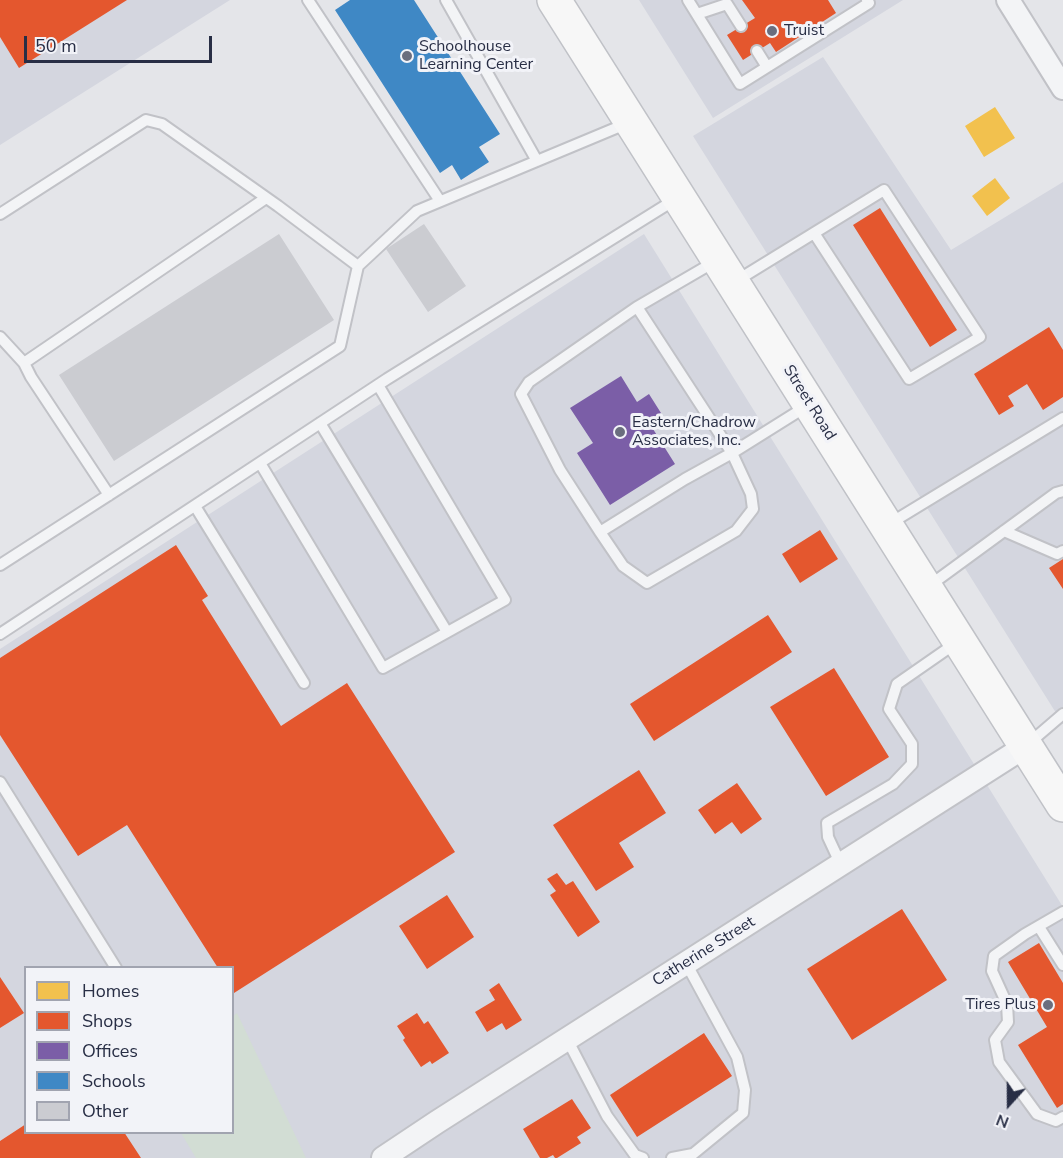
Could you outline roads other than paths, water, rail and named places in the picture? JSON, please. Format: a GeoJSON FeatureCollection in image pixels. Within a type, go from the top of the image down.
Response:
{"type":"FeatureCollection","features":[{"type":"Feature","properties":{"kind":"main road","name":"Street Road"},"geometry":{"type":"LineString","coordinates":[[554,0],[1063,805]]}},
{"type":"Feature","properties":{"kind":"street"},"geometry":{"type":"LineString","coordinates":[[1008,0],[1063,88]]}},
{"type":"Feature","properties":{"kind":"street","name":"Catherine Street"},"geometry":{"type":"LineString","coordinates":[[383,1158],[1026,746]]}},
{"type":"Feature","properties":{"kind":"lane"},"geometry":{"type":"LineString","coordinates":[[308,0],[440,201]]}},
{"type":"Feature","properties":{"kind":"lane"},"geometry":{"type":"LineString","coordinates":[[446,0],[537,160]]}},
{"type":"Feature","properties":{"kind":"lane"},"geometry":{"type":"LineString","coordinates":[[688,0],[740,84],[869,3],[867,0]]}},
{"type":"Feature","properties":{"kind":"lane"},"geometry":{"type":"LineString","coordinates":[[697,14],[727,4],[741,26]]}},
{"type":"Feature","properties":{"kind":"lane"},"geometry":{"type":"LineString","coordinates":[[757,51],[767,67]]}},
{"type":"Feature","properties":{"kind":"lane"},"geometry":{"type":"LineString","coordinates":[[0,214],[146,120],[162,124],[358,266]]}},
{"type":"Feature","properties":{"kind":"lane"},"geometry":{"type":"LineString","coordinates":[[0,565],[340,346],[358,266],[417,211],[631,121]]}},
{"type":"Feature","properties":{"kind":"lane"},"geometry":{"type":"LineString","coordinates":[[637,308],[732,453],[752,494],[753,509],[736,531],[647,583],[623,566],[600,532],[560,470],[521,394],[529,382],[637,308],[814,233],[884,190],[980,337],[909,379],[814,233]]}},
{"type":"Feature","properties":{"kind":"lane"},"geometry":{"type":"LineString","coordinates":[[0,634],[378,385],[678,197]]}},
{"type":"Feature","properties":{"kind":"lane"},"geometry":{"type":"LineString","coordinates":[[24,363],[266,198]]}},
{"type":"Feature","properties":{"kind":"lane"},"geometry":{"type":"LineString","coordinates":[[0,337],[24,363],[109,495]]}},
{"type":"Feature","properties":{"kind":"lane"},"geometry":{"type":"LineString","coordinates":[[260,463],[383,668],[505,600],[378,385]]}},
{"type":"Feature","properties":{"kind":"lane"},"geometry":{"type":"LineString","coordinates":[[600,532],[810,405]]}},
{"type":"Feature","properties":{"kind":"lane"},"geometry":{"type":"LineString","coordinates":[[886,525],[1063,418]]}},
{"type":"Feature","properties":{"kind":"lane"},"geometry":{"type":"LineString","coordinates":[[320,423],[447,632]]}},
{"type":"Feature","properties":{"kind":"lane"},"geometry":{"type":"LineString","coordinates":[[926,588],[1056,493],[1063,491]]}},
{"type":"Feature","properties":{"kind":"lane"},"geometry":{"type":"LineString","coordinates":[[195,506],[304,683]]}},
{"type":"Feature","properties":{"kind":"lane"},"geometry":{"type":"LineString","coordinates":[[1004,531],[1057,554],[1063,551]]}},
{"type":"Feature","properties":{"kind":"lane"},"geometry":{"type":"LineString","coordinates":[[841,865],[828,837],[827,823],[893,784],[912,764],[912,744],[890,709],[897,684],[959,641]]}},
{"type":"Feature","properties":{"kind":"lane"},"geometry":{"type":"LineString","coordinates":[[1026,746],[1063,714]]}},
{"type":"Feature","properties":{"kind":"lane"},"geometry":{"type":"LineString","coordinates":[[0,782],[115,966]]}},
{"type":"Feature","properties":{"kind":"lane"},"geometry":{"type":"LineString","coordinates":[[1063,912],[994,956],[992,971],[1007,1004],[1008,1022],[995,1040],[999,1062],[1037,1114],[1056,1121],[1063,1117]]}},
{"type":"Feature","properties":{"kind":"lane"},"geometry":{"type":"LineString","coordinates":[[1039,927],[1063,965]]}},
{"type":"Feature","properties":{"kind":"lane"},"geometry":{"type":"LineString","coordinates":[[672,1158],[693,1154],[743,1113],[745,1090],[737,1057],[686,963]]}},
{"type":"Feature","properties":{"kind":"lane"},"geometry":{"type":"LineString","coordinates":[[567,1039],[607,1116],[636,1155],[643,1158]]}},
{"type":"Feature","properties":{"kind":"place","name":"Truist"},"geometry":{"type":"Point","coordinates":[772,31]}},
{"type":"Feature","properties":{"kind":"place","name":"Schoolhouse Learning Center"},"geometry":{"type":"Point","coordinates":[407,56]}},
{"type":"Feature","properties":{"kind":"place","name":"Eastern/Chadrow Associates, Inc."},"geometry":{"type":"Point","coordinates":[620,432]}},
{"type":"Feature","properties":{"kind":"place","name":"Tires Plus"},"geometry":{"type":"Point","coordinates":[1048,1005]}}]}
